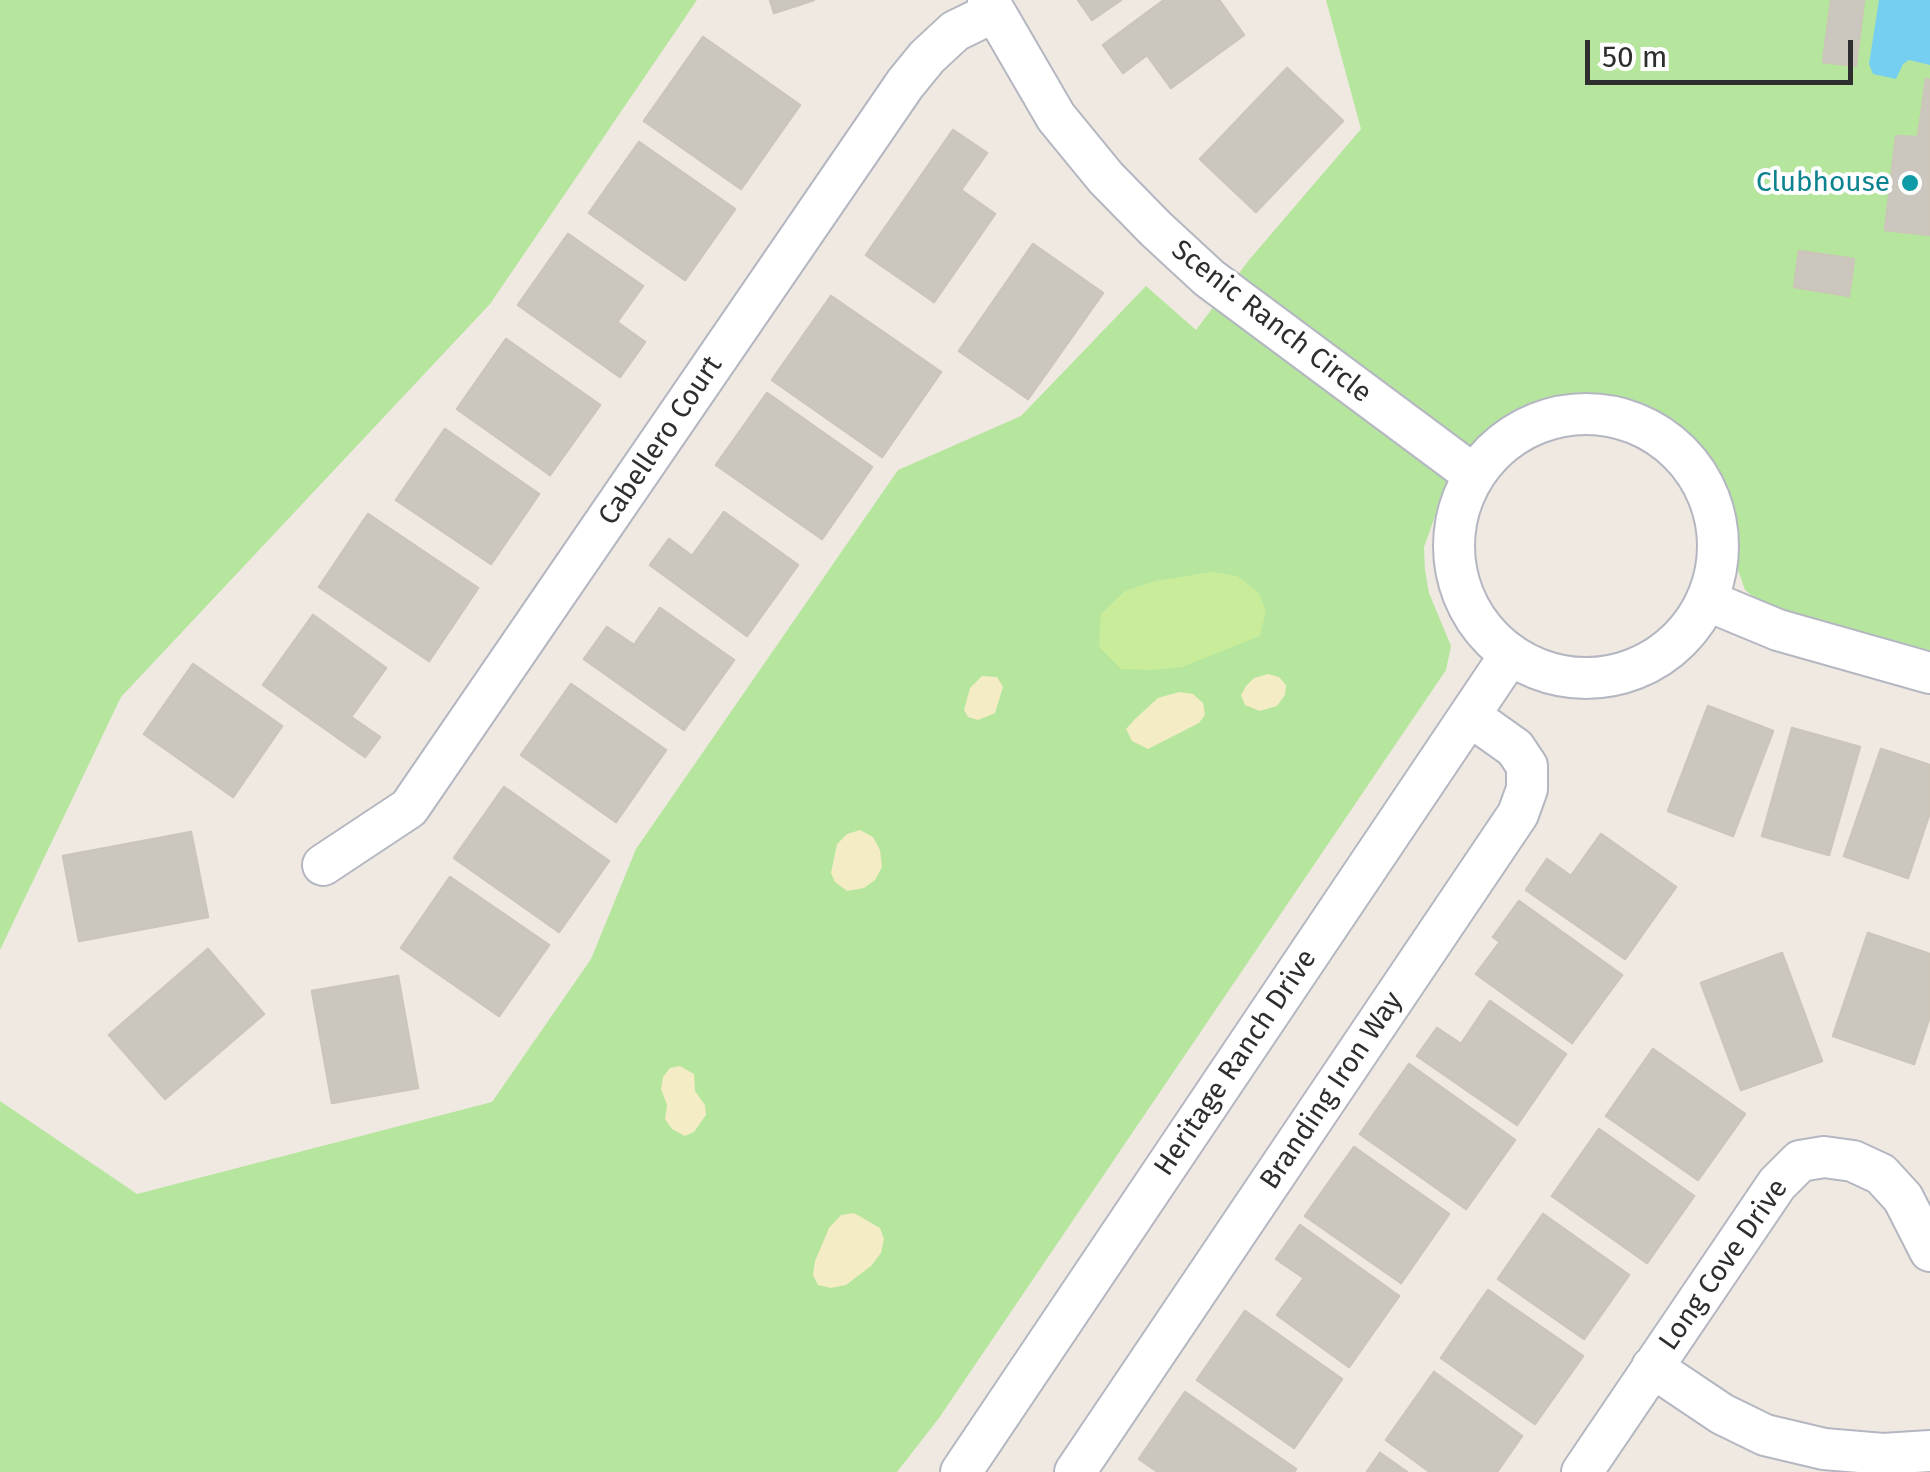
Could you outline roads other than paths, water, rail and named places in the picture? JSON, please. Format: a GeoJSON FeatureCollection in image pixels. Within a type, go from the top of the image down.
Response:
{"type":"FeatureCollection","features":[{"type":"Feature","properties":{"kind":"street","name":"Scenic Ranch Circle"},"geometry":{"type":"LineString","coordinates":[[991,6],[1056,118],[1156,230],[1208,278],[1474,476]]}},
{"type":"Feature","properties":{"kind":"street","name":"Cabellero Court"},"geometry":{"type":"LineString","coordinates":[[323,865],[409,808],[905,84],[927,57],[991,6]]}},
{"type":"Feature","properties":{"kind":"street"},"geometry":{"type":"LineString","coordinates":[[1585,414],[1629,421],[1668,442],[1698,474],[1715,515],[1719,559],[1708,601],[1686,634],[1657,659],[1622,674],[1584,679],[1545,672],[1510,655],[1482,627],[1462,592],[1454,552],[1458,512],[1474,476],[1503,443],[1542,421],[1585,414]]}},
{"type":"Feature","properties":{"kind":"street"},"geometry":{"type":"LineString","coordinates":[[1708,601],[1778,630],[1930,673]]}},
{"type":"Feature","properties":{"kind":"street","name":"Heritage Ranch Drive"},"geometry":{"type":"LineString","coordinates":[[961,1472],[1510,655]]}},
{"type":"Feature","properties":{"kind":"street","name":"Branding Iron Way"},"geometry":{"type":"LineString","coordinates":[[1075,1472],[1518,814],[1528,790],[1526,766],[1515,748],[1470,716]]}},
{"type":"Feature","properties":{"kind":"street","name":"Long Cove Drive"},"geometry":{"type":"LineString","coordinates":[[1582,1472],[1777,1184],[1800,1161],[1824,1157],[1853,1161],[1880,1174],[1903,1198],[1930,1251]]}},
{"type":"Feature","properties":{"kind":"street","name":"Long Cove Drive"},"geometry":{"type":"LineString","coordinates":[[1652,1367],[1722,1414],[1765,1435],[1824,1448],[1883,1454],[1930,1451]]}},
{"type":"Feature","properties":{"kind":"water"},"geometry":{"type":"Polygon","coordinates":[[[1879,0],[1930,0],[1930,65],[1909,60],[1896,79],[1873,74],[1869,64],[1879,0]]]}},
{"type":"Feature","properties":{"kind":"place","name":"Clubhouse"},"geometry":{"type":"Point","coordinates":[1910,183]}}]}
